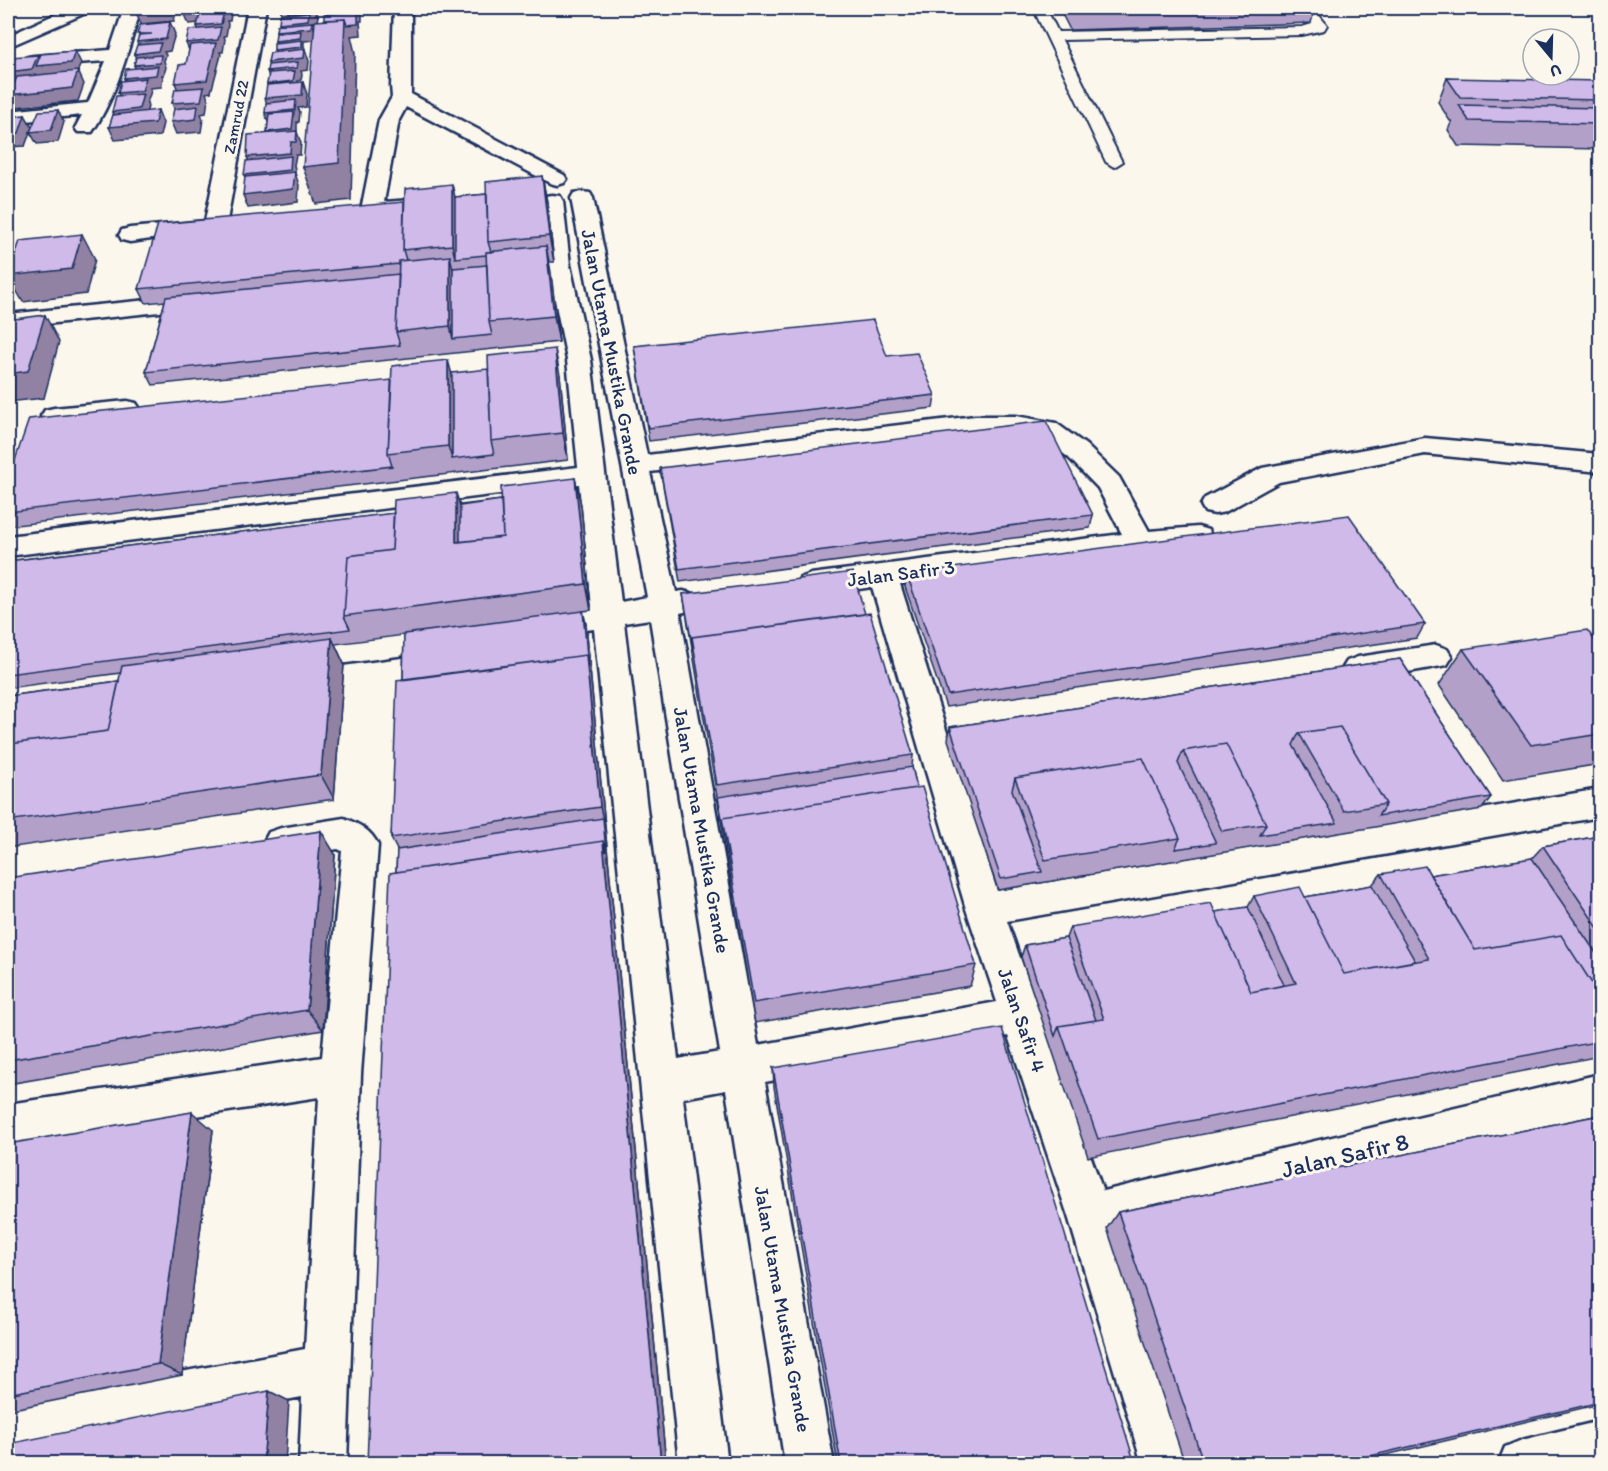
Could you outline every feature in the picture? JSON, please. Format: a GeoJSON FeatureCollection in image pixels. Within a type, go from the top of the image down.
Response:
{"type":"FeatureCollection","features":[{"type":"Feature","properties":{"kind":"street"},"geometry":{"type":"LineString","coordinates":[[8,42],[82,8]]}},
{"type":"Feature","properties":{"kind":"street"},"geometry":{"type":"LineString","coordinates":[[85,128],[97,108],[118,55],[132,8]]}},
{"type":"Feature","properties":{"kind":"street","name":"Zamrud 22"},"geometry":{"type":"LineString","coordinates":[[215,226],[257,8]]}},
{"type":"Feature","properties":{"kind":"street"},"geometry":{"type":"LineString","coordinates":[[372,210],[389,120],[402,98],[400,86],[402,8]]}},
{"type":"Feature","properties":{"kind":"street"},"geometry":{"type":"LineString","coordinates":[[19,62],[118,55]]}},
{"type":"Feature","properties":{"kind":"street"},"geometry":{"type":"LineString","coordinates":[[402,98],[552,193]]}},
{"type":"Feature","properties":{"kind":"street"},"geometry":{"type":"LineString","coordinates":[[8,117],[97,108]]}},
{"type":"Feature","properties":{"kind":"street","name":"Jalan Utama Mustika Grande"},"geometry":{"type":"LineString","coordinates":[[552,193],[550,267],[592,474],[704,1464]]}},
{"type":"Feature","properties":{"kind":"street","name":"Jalan Utama Mustika Grande"},"geometry":{"type":"LineString","coordinates":[[552,193],[625,351],[634,465],[663,604],[810,1464]]}},
{"type":"Feature","properties":{"kind":"street"},"geometry":{"type":"LineString","coordinates":[[350,212],[429,204]]}},
{"type":"Feature","properties":{"kind":"street"},"geometry":{"type":"LineString","coordinates":[[130,235],[237,224]]}},
{"type":"Feature","properties":{"kind":"street"},"geometry":{"type":"LineString","coordinates":[[8,321],[225,299]]}},
{"type":"Feature","properties":{"kind":"street"},"geometry":{"type":"LineString","coordinates":[[54,416],[148,406]]}},
{"type":"Feature","properties":{"kind":"street"},"geometry":{"type":"LineString","coordinates":[[634,465],[975,424],[1016,424],[1047,429],[1077,451],[1109,483],[1140,542]]}},
{"type":"Feature","properties":{"kind":"street"},"geometry":{"type":"LineString","coordinates":[[1215,505],[1272,474],[1425,446],[1600,464]]}},
{"type":"Feature","properties":{"kind":"street"},"geometry":{"type":"LineString","coordinates":[[8,546],[592,474]]}},
{"type":"Feature","properties":{"kind":"street","name":"Jalan Safir 3"},"geometry":{"type":"LineString","coordinates":[[781,589],[1140,542],[1198,537]]}},
{"type":"Feature","properties":{"kind":"street","name":"Jalan Safir 4"},"geometry":{"type":"LineString","coordinates":[[883,575],[944,732],[984,909],[1090,1216],[1167,1464]]}},
{"type":"Feature","properties":{"kind":"street"},"geometry":{"type":"LineString","coordinates":[[561,623],[663,604],[713,598]]}},
{"type":"Feature","properties":{"kind":"street"},"geometry":{"type":"LineString","coordinates":[[267,662],[478,634]]}},
{"type":"Feature","properties":{"kind":"street"},"geometry":{"type":"LineString","coordinates":[[1330,673],[1436,657]]}},
{"type":"Feature","properties":{"kind":"street"},"geometry":{"type":"LineString","coordinates":[[984,909],[1600,803]]}},
{"type":"Feature","properties":{"kind":"street"},"geometry":{"type":"LineString","coordinates":[[251,848],[344,833],[360,845],[341,1074],[323,1464]]}},
{"type":"Feature","properties":{"kind":"street"},"geometry":{"type":"LineString","coordinates":[[661,1082],[1020,1016]]}},
{"type":"Feature","properties":{"kind":"street"},"geometry":{"type":"LineString","coordinates":[[8,1124],[341,1074]]}},
{"type":"Feature","properties":{"kind":"street","name":"Jalan Safir 8"},"geometry":{"type":"LineString","coordinates":[[1090,1216],[1600,1094]]}},
{"type":"Feature","properties":{"kind":"street"},"geometry":{"type":"LineString","coordinates":[[8,1428],[326,1369]]}},
{"type":"Feature","properties":{"kind":"street"},"geometry":{"type":"LineString","coordinates":[[1522,1464],[1600,1445]]}},
{"type":"Feature","properties":{"kind":"lane"},"geometry":{"type":"LineString","coordinates":[[1040,8],[1056,36],[1114,162]]}},
{"type":"Feature","properties":{"kind":"lane"},"geometry":{"type":"LineString","coordinates":[[1056,36],[1302,31],[1319,27],[1320,25],[1306,8]]}},
{"type":"Feature","properties":{"kind":"building"},"geometry":{"type":"Polygon","coordinates":[[[137,8],[170,8],[169,10],[136,12],[137,8]]]}},
{"type":"Feature","properties":{"kind":"building"},"geometry":{"type":"Polygon","coordinates":[[[185,8],[226,8],[226,9],[184,12],[185,8]]]}},
{"type":"Feature","properties":{"kind":"building"},"geometry":{"type":"Polygon","coordinates":[[[282,8],[314,8],[314,10],[281,13],[282,8]]]}},
{"type":"Feature","properties":{"kind":"building"},"geometry":{"type":"Polygon","coordinates":[[[358,11],[358,24],[347,25],[345,19],[324,20],[324,14],[358,11]]]}},
{"type":"Feature","properties":{"kind":"building"},"geometry":{"type":"Polygon","coordinates":[[[224,12],[221,24],[197,26],[200,14],[224,12]]]}},
{"type":"Feature","properties":{"kind":"building"},"geometry":{"type":"Polygon","coordinates":[[[309,12],[308,20],[279,23],[280,15],[309,12]]]}},
{"type":"Feature","properties":{"kind":"building"},"geometry":{"type":"Polygon","coordinates":[[[345,19],[339,163],[303,167],[315,21],[345,19]]]}},
{"type":"Feature","properties":{"kind":"building"},"geometry":{"type":"Polygon","coordinates":[[[170,22],[166,39],[137,42],[139,35],[152,34],[137,34],[140,25],[170,22]]]}},
{"type":"Feature","properties":{"kind":"building"},"geometry":{"type":"Polygon","coordinates":[[[312,22],[311,28],[276,31],[277,25],[312,22]]]}},
{"type":"Feature","properties":{"kind":"building"},"geometry":{"type":"Polygon","coordinates":[[[221,27],[218,40],[186,43],[189,30],[221,27]]]}},
{"type":"Feature","properties":{"kind":"building"},"geometry":{"type":"Polygon","coordinates":[[[301,31],[300,38],[275,41],[276,33],[301,31]]]}},
{"type":"Feature","properties":{"kind":"building"},"geometry":{"type":"Polygon","coordinates":[[[302,40],[302,47],[274,50],[274,43],[302,40]]]}},
{"type":"Feature","properties":{"kind":"building"},"geometry":{"type":"Polygon","coordinates":[[[161,43],[158,51],[134,54],[137,45],[161,43]]]}},
{"type":"Feature","properties":{"kind":"building"},"geometry":{"type":"Polygon","coordinates":[[[216,43],[207,80],[175,83],[179,65],[186,64],[190,45],[216,43]]]}},
{"type":"Feature","properties":{"kind":"building"},"geometry":{"type":"Polygon","coordinates":[[[305,49],[304,58],[268,62],[270,53],[305,49]]]}},
{"type":"Feature","properties":{"kind":"building"},"geometry":{"type":"Polygon","coordinates":[[[75,51],[71,63],[36,66],[41,54],[75,51]]]}},
{"type":"Feature","properties":{"kind":"building"},"geometry":{"type":"Polygon","coordinates":[[[38,55],[32,69],[8,72],[11,57],[38,55]]]}},
{"type":"Feature","properties":{"kind":"building"},"geometry":{"type":"Polygon","coordinates":[[[161,55],[160,63],[134,65],[136,57],[161,55]]]}},
{"type":"Feature","properties":{"kind":"building"},"geometry":{"type":"Polygon","coordinates":[[[298,62],[297,68],[267,71],[268,65],[298,62]]]}},
{"type":"Feature","properties":{"kind":"building"},"geometry":{"type":"Polygon","coordinates":[[[158,66],[156,75],[124,78],[126,69],[158,66]]]}},
{"type":"Feature","properties":{"kind":"building"},"geometry":{"type":"Polygon","coordinates":[[[78,71],[72,88],[9,95],[17,77],[78,71]]]}},
{"type":"Feature","properties":{"kind":"building"},"geometry":{"type":"Polygon","coordinates":[[[295,71],[293,81],[267,84],[269,73],[295,71]]]}},
{"type":"Feature","properties":{"kind":"building"},"geometry":{"type":"Polygon","coordinates":[[[146,78],[142,91],[118,93],[121,81],[146,78]]]}},
{"type":"Feature","properties":{"kind":"building"},"geometry":{"type":"Polygon","coordinates":[[[1447,78],[1521,79],[1521,87],[1581,87],[1581,81],[1600,81],[1600,100],[1460,97],[1447,78]]]}},
{"type":"Feature","properties":{"kind":"building"},"geometry":{"type":"Polygon","coordinates":[[[303,82],[302,95],[265,98],[267,85],[303,82]]]}},
{"type":"Feature","properties":{"kind":"building"},"geometry":{"type":"Polygon","coordinates":[[[204,87],[201,101],[172,103],[175,89],[204,87]]]}},
{"type":"Feature","properties":{"kind":"building"},"geometry":{"type":"Polygon","coordinates":[[[143,94],[139,109],[112,112],[116,96],[143,94]]]}},
{"type":"Feature","properties":{"kind":"building"},"geometry":{"type":"Polygon","coordinates":[[[296,100],[295,110],[265,113],[266,103],[296,100]]]}},
{"type":"Feature","properties":{"kind":"building"},"geometry":{"type":"Polygon","coordinates":[[[1459,105],[1600,108],[1600,124],[1469,121],[1459,105]]]}},
{"type":"Feature","properties":{"kind":"building"},"geometry":{"type":"Polygon","coordinates":[[[198,106],[196,119],[171,122],[174,109],[198,106]]]}},
{"type":"Feature","properties":{"kind":"building"},"geometry":{"type":"Polygon","coordinates":[[[58,110],[51,130],[30,132],[39,111],[58,110]]]}},
{"type":"Feature","properties":{"kind":"building"},"geometry":{"type":"Polygon","coordinates":[[[158,110],[155,123],[109,127],[113,115],[158,110]]]}},
{"type":"Feature","properties":{"kind":"building"},"geometry":{"type":"Polygon","coordinates":[[[294,112],[292,129],[267,132],[269,114],[294,112]]]}},
{"type":"Feature","properties":{"kind":"building"},"geometry":{"type":"Polygon","coordinates":[[[25,115],[19,133],[8,134],[8,117],[25,115]]]}},
{"type":"Feature","properties":{"kind":"building"},"geometry":{"type":"Polygon","coordinates":[[[297,131],[296,142],[291,142],[290,153],[247,157],[248,135],[297,131]]]}},
{"type":"Feature","properties":{"kind":"building"},"geometry":{"type":"Polygon","coordinates":[[[291,156],[290,170],[244,175],[246,161],[291,156]]]}},
{"type":"Feature","properties":{"kind":"building"},"geometry":{"type":"Polygon","coordinates":[[[295,172],[293,189],[243,195],[245,177],[295,172]]]}},
{"type":"Feature","properties":{"kind":"building"},"geometry":{"type":"Polygon","coordinates":[[[542,176],[549,236],[488,242],[486,182],[542,176]]]}},
{"type":"Feature","properties":{"kind":"building"},"geometry":{"type":"Polygon","coordinates":[[[452,184],[452,245],[403,250],[405,189],[452,184]]]}},
{"type":"Feature","properties":{"kind":"building"},"geometry":{"type":"Polygon","coordinates":[[[487,194],[488,242],[491,252],[486,252],[486,255],[455,258],[455,197],[487,194]]]}},
{"type":"Feature","properties":{"kind":"building"},"geometry":{"type":"Polygon","coordinates":[[[404,202],[403,250],[406,260],[399,261],[399,264],[139,289],[158,224],[404,202]]]}},
{"type":"Feature","properties":{"kind":"building"},"geometry":{"type":"Polygon","coordinates":[[[82,234],[72,269],[8,276],[20,241],[82,234]]]}},
{"type":"Feature","properties":{"kind":"building"},"geometry":{"type":"Polygon","coordinates":[[[546,246],[554,316],[489,322],[486,252],[546,246]]]}},
{"type":"Feature","properties":{"kind":"building"},"geometry":{"type":"Polygon","coordinates":[[[450,256],[450,326],[396,332],[399,261],[450,256]]]}},
{"type":"Feature","properties":{"kind":"building"},"geometry":{"type":"Polygon","coordinates":[[[487,265],[489,322],[492,335],[453,339],[453,268],[487,265]]]}},
{"type":"Feature","properties":{"kind":"building"},"geometry":{"type":"Polygon","coordinates":[[[399,274],[396,332],[400,345],[146,372],[166,297],[399,274]]]}},
{"type":"Feature","properties":{"kind":"building"},"geometry":{"type":"Polygon","coordinates":[[[45,315],[28,371],[8,374],[8,320],[45,315]]]}},
{"type":"Feature","properties":{"kind":"building"},"geometry":{"type":"Polygon","coordinates":[[[873,320],[887,356],[917,353],[935,395],[648,428],[634,346],[873,320]]]}},
{"type":"Feature","properties":{"kind":"building"},"geometry":{"type":"Polygon","coordinates":[[[555,349],[563,433],[491,441],[488,356],[555,349]]]}},
{"type":"Feature","properties":{"kind":"building"},"geometry":{"type":"Polygon","coordinates":[[[448,360],[448,446],[388,453],[392,366],[448,360]]]}},
{"type":"Feature","properties":{"kind":"building"},"geometry":{"type":"Polygon","coordinates":[[[488,369],[491,441],[494,454],[452,459],[452,373],[488,369]]]}},
{"type":"Feature","properties":{"kind":"building"},"geometry":{"type":"Polygon","coordinates":[[[392,380],[388,453],[392,466],[8,512],[8,481],[29,419],[392,380]]]}},
{"type":"Feature","properties":{"kind":"building"},"geometry":{"type":"Polygon","coordinates":[[[1046,421],[1093,515],[679,569],[660,468],[1046,421]]]}},
{"type":"Feature","properties":{"kind":"building"},"geometry":{"type":"Polygon","coordinates":[[[575,478],[586,584],[344,616],[348,556],[392,550],[394,500],[456,493],[456,542],[503,537],[501,487],[575,478]]]}},
{"type":"Feature","properties":{"kind":"building"},"geometry":{"type":"Polygon","coordinates":[[[501,500],[503,537],[460,542],[460,506],[501,500]]]}},
{"type":"Feature","properties":{"kind":"building"},"geometry":{"type":"Polygon","coordinates":[[[394,513],[392,550],[348,556],[344,616],[350,629],[8,674],[8,561],[394,513]]]}},
{"type":"Feature","properties":{"kind":"building"},"geometry":{"type":"Polygon","coordinates":[[[1349,515],[1425,624],[948,695],[907,574],[1349,515]]]}},
{"type":"Feature","properties":{"kind":"building"},"geometry":{"type":"Polygon","coordinates":[[[853,572],[865,614],[692,637],[693,650],[683,594],[853,572]]]}},
{"type":"Feature","properties":{"kind":"building"},"geometry":{"type":"Polygon","coordinates":[[[583,611],[588,667],[586,655],[403,680],[404,634],[583,611]]]}},
{"type":"Feature","properties":{"kind":"building"},"geometry":{"type":"Polygon","coordinates":[[[870,613],[913,755],[717,785],[692,637],[870,613]]]}},
{"type":"Feature","properties":{"kind":"building"},"geometry":{"type":"Polygon","coordinates":[[[1587,630],[1600,647],[1600,734],[1531,745],[1463,649],[1587,630]]]}},
{"type":"Feature","properties":{"kind":"building"},"geometry":{"type":"Polygon","coordinates":[[[332,638],[321,775],[8,821],[10,744],[108,731],[122,666],[332,638]]]}},
{"type":"Feature","properties":{"kind":"building"},"geometry":{"type":"Polygon","coordinates":[[[586,655],[600,807],[391,838],[397,680],[586,655]]]}},
{"type":"Feature","properties":{"kind":"building"},"geometry":{"type":"Polygon","coordinates":[[[1400,659],[1491,797],[1378,816],[1386,804],[1340,727],[1299,733],[1293,745],[1337,823],[1260,835],[1266,824],[1226,744],[1183,751],[1178,763],[1216,843],[1175,849],[1180,838],[1143,758],[1015,778],[1012,790],[1042,872],[1001,879],[950,727],[1400,659]]]}},
{"type":"Feature","properties":{"kind":"building"},"geometry":{"type":"Polygon","coordinates":[[[119,681],[108,731],[10,744],[8,752],[8,696],[119,681]]]}},
{"type":"Feature","properties":{"kind":"building"},"geometry":{"type":"Polygon","coordinates":[[[1340,727],[1386,804],[1344,811],[1299,733],[1340,727]]]}},
{"type":"Feature","properties":{"kind":"building"},"geometry":{"type":"Polygon","coordinates":[[[1226,744],[1266,824],[1222,831],[1183,751],[1226,744]]]}},
{"type":"Feature","properties":{"kind":"building"},"geometry":{"type":"Polygon","coordinates":[[[1143,758],[1180,838],[1045,860],[1015,778],[1143,758]]]}},
{"type":"Feature","properties":{"kind":"building"},"geometry":{"type":"Polygon","coordinates":[[[912,767],[917,788],[722,818],[724,829],[718,797],[912,767]]]}},
{"type":"Feature","properties":{"kind":"building"},"geometry":{"type":"Polygon","coordinates":[[[922,787],[976,965],[754,1003],[722,818],[922,787]]]}},
{"type":"Feature","properties":{"kind":"building"},"geometry":{"type":"Polygon","coordinates":[[[603,818],[606,852],[603,841],[396,872],[397,850],[603,818]]]}},
{"type":"Feature","properties":{"kind":"building"},"geometry":{"type":"Polygon","coordinates":[[[321,831],[307,1010],[8,1060],[8,878],[321,831]]]}},
{"type":"Feature","properties":{"kind":"building"},"geometry":{"type":"Polygon","coordinates":[[[1600,836],[1600,931],[1543,846],[1600,836]]]}},
{"type":"Feature","properties":{"kind":"building"},"geometry":{"type":"Polygon","coordinates":[[[603,841],[661,1464],[367,1464],[390,873],[603,841]]]}},
{"type":"Feature","properties":{"kind":"building"},"geometry":{"type":"Polygon","coordinates":[[[1532,858],[1600,959],[1600,996],[1561,935],[1475,950],[1430,875],[1532,858]]]}},
{"type":"Feature","properties":{"kind":"building"},"geometry":{"type":"Polygon","coordinates":[[[1425,866],[1475,950],[1561,935],[1600,996],[1600,1041],[1098,1139],[1059,1026],[1104,1019],[1070,927],[1211,903],[1251,992],[1296,983],[1254,896],[1300,887],[1344,974],[1429,959],[1381,874],[1425,866]]]}},
{"type":"Feature","properties":{"kind":"building"},"geometry":{"type":"Polygon","coordinates":[[[1372,885],[1415,961],[1344,974],[1305,897],[1372,885]]]}},
{"type":"Feature","properties":{"kind":"building"},"geometry":{"type":"Polygon","coordinates":[[[1248,907],[1284,985],[1251,992],[1215,912],[1248,907]]]}},
{"type":"Feature","properties":{"kind":"building"},"geometry":{"type":"Polygon","coordinates":[[[1066,938],[1096,1020],[1059,1026],[1055,1036],[1025,945],[1066,938]]]}},
{"type":"Feature","properties":{"kind":"building"},"geometry":{"type":"Polygon","coordinates":[[[1002,1028],[1135,1464],[841,1464],[773,1068],[1002,1028]]]}},
{"type":"Feature","properties":{"kind":"building"},"geometry":{"type":"Polygon","coordinates":[[[192,1112],[158,1364],[8,1394],[8,1144],[192,1112]]]}},
{"type":"Feature","properties":{"kind":"building"},"geometry":{"type":"Polygon","coordinates":[[[1600,1115],[1600,1402],[1336,1464],[1204,1464],[1118,1212],[1600,1115]]]}},
{"type":"Feature","properties":{"kind":"building"},"geometry":{"type":"Polygon","coordinates":[[[269,1391],[263,1464],[8,1464],[8,1444],[269,1391]]]}}]}
